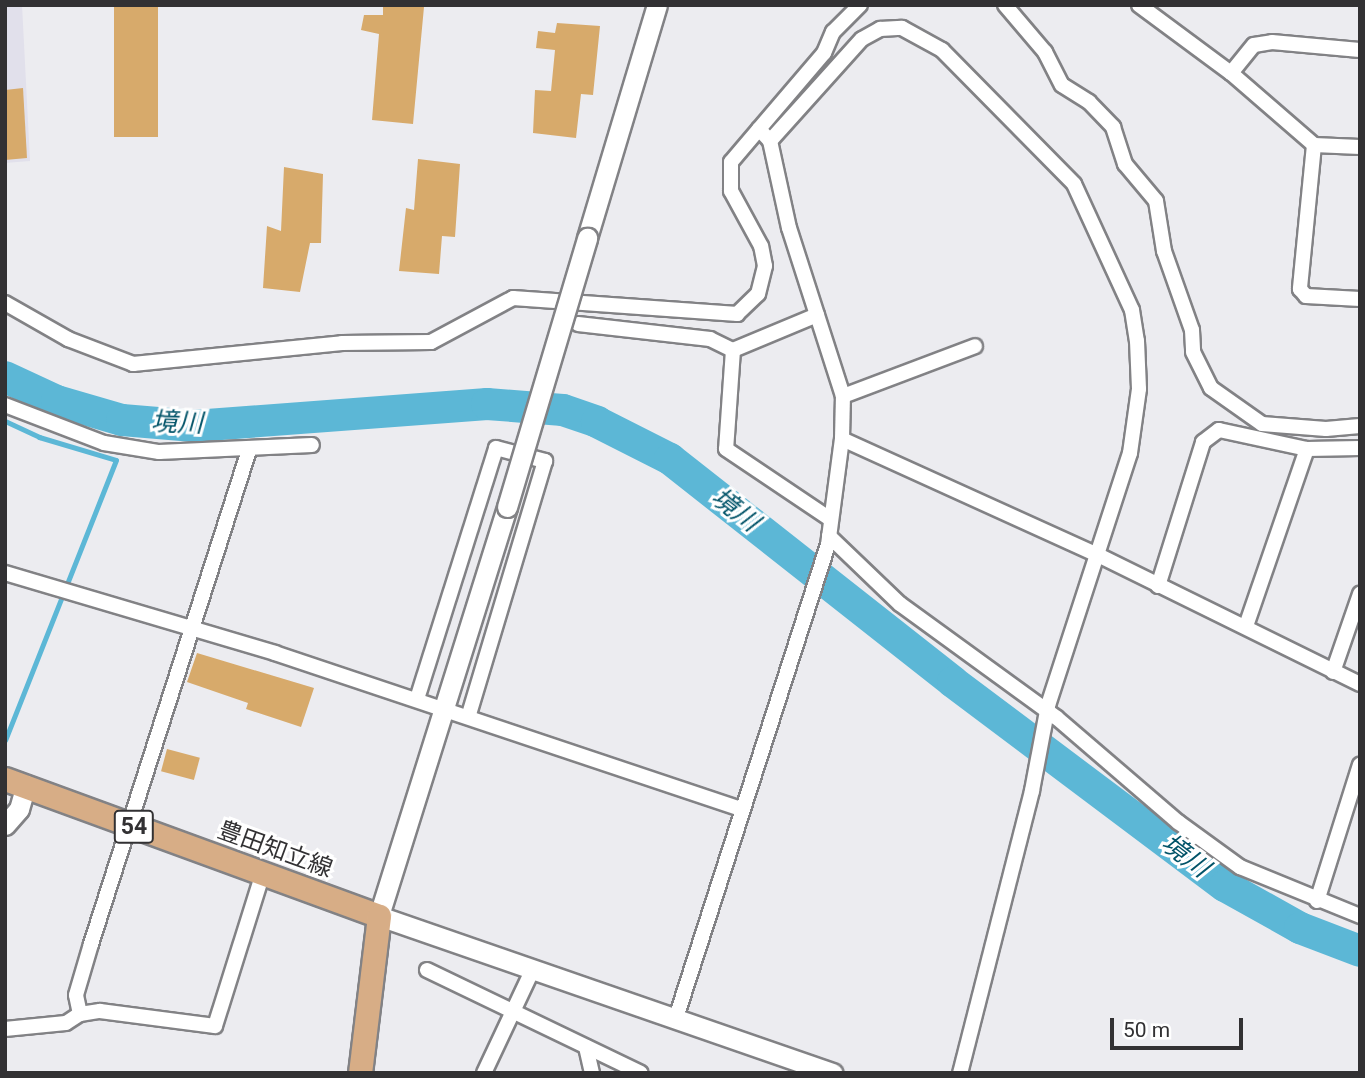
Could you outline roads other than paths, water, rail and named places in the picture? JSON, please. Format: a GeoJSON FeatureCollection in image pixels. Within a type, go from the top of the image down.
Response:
{"type":"FeatureCollection","features":[{"type":"Feature","properties":{"kind":"main road","name":"豊田知立線"},"geometry":{"type":"LineString","coordinates":[[16,782],[379,916]]}},
{"type":"Feature","properties":{"kind":"main road"},"geometry":{"type":"LineString","coordinates":[[360,1073],[379,916]]}},
{"type":"Feature","properties":{"kind":"street"},"geometry":{"type":"LineString","coordinates":[[657,5],[507,507],[379,916],[675,1021],[833,1073]]}},
{"type":"Feature","properties":{"kind":"street"},"geometry":{"type":"LineString","coordinates":[[5,303],[68,339],[133,364],[342,343],[431,342],[513,298],[737,314],[758,294],[765,266],[761,246],[732,191],[729,177],[738,150],[824,53],[833,32],[860,5]]}},
{"type":"Feature","properties":{"kind":"street"},"geometry":{"type":"LineString","coordinates":[[1005,5],[1045,52],[1062,85],[1089,102],[1113,127],[1125,164],[1156,201],[1164,251],[1192,330],[1193,352],[1211,388],[1262,424],[1326,429],[1360,426]]}},
{"type":"Feature","properties":{"kind":"street"},"geometry":{"type":"LineString","coordinates":[[1139,5],[1231,72],[1314,145],[1360,147]]}},
{"type":"Feature","properties":{"kind":"street"},"geometry":{"type":"LineString","coordinates":[[770,141],[862,39],[880,29],[902,28],[942,50],[992,105],[1058,163],[1087,209],[1132,310],[1137,341],[1139,389],[1130,453],[1098,555],[1091,566],[1048,711],[960,1073]]}},
{"type":"Feature","properties":{"kind":"street"},"geometry":{"type":"LineString","coordinates":[[1231,72],[1254,44],[1272,42],[1360,50]]}},
{"type":"Feature","properties":{"kind":"street"},"geometry":{"type":"LineString","coordinates":[[675,1021],[829,541],[842,439],[843,396],[789,229],[770,141],[759,129]]}},
{"type":"Feature","properties":{"kind":"street"},"geometry":{"type":"LineString","coordinates":[[1314,145],[1300,289],[1306,296],[1360,299]]}},
{"type":"Feature","properties":{"kind":"street"},"geometry":{"type":"LineString","coordinates":[[578,324],[710,339],[733,350],[817,315]]}},
{"type":"Feature","properties":{"kind":"street"},"geometry":{"type":"LineString","coordinates":[[843,396],[975,346]]}},
{"type":"Feature","properties":{"kind":"street"},"geometry":{"type":"LineString","coordinates":[[733,350],[726,449],[830,519]]}},
{"type":"Feature","properties":{"kind":"street"},"geometry":{"type":"LineString","coordinates":[[5,405],[51,425],[128,448],[194,453],[312,445]]}},
{"type":"Feature","properties":{"kind":"street"},"geometry":{"type":"LineString","coordinates":[[1158,586],[1203,442],[1219,430],[1307,449],[1360,448]]}},
{"type":"Feature","properties":{"kind":"street"},"geometry":{"type":"LineString","coordinates":[[842,439],[1098,555],[1360,684]]}},
{"type":"Feature","properties":{"kind":"street"},"geometry":{"type":"LineString","coordinates":[[417,699],[496,448],[545,461],[468,717]]}},
{"type":"Feature","properties":{"kind":"street"},"geometry":{"type":"LineString","coordinates":[[1246,626],[1307,449]]}},
{"type":"Feature","properties":{"kind":"street"},"geometry":{"type":"LineString","coordinates":[[80,1014],[76,995],[249,450]]}},
{"type":"Feature","properties":{"kind":"street"},"geometry":{"type":"LineString","coordinates":[[829,541],[900,604],[1048,711],[1178,822],[1240,867],[1317,901],[1360,916]]}},
{"type":"Feature","properties":{"kind":"street"},"geometry":{"type":"LineString","coordinates":[[5,573],[417,699],[741,809]]}},
{"type":"Feature","properties":{"kind":"street"},"geometry":{"type":"LineString","coordinates":[[1333,671],[1360,593]]}},
{"type":"Feature","properties":{"kind":"street"},"geometry":{"type":"LineString","coordinates":[[1317,901],[1360,765]]}},
{"type":"Feature","properties":{"kind":"street"},"geometry":{"type":"LineString","coordinates":[[5,825],[19,809],[16,782]]}},
{"type":"Feature","properties":{"kind":"street"},"geometry":{"type":"LineString","coordinates":[[5,1029],[66,1023],[80,1014],[148,1015],[215,1026],[263,873]]}},
{"type":"Feature","properties":{"kind":"street"},"geometry":{"type":"LineString","coordinates":[[427,970],[514,1009],[641,1073]]}},
{"type":"Feature","properties":{"kind":"street"},"geometry":{"type":"LineString","coordinates":[[484,1073],[532,971]]}},
{"type":"Feature","properties":{"kind":"street"},"geometry":{"type":"LineString","coordinates":[[586,1047],[592,1073]]}},
{"type":"Feature","properties":{"kind":"waterway","name":"境川"},"geometry":{"type":"LineString","coordinates":[[5,377],[57,401],[122,420],[194,426],[487,404],[563,410],[597,422],[670,459],[953,682],[1225,886],[1300,928],[1360,951]]}},
{"type":"Feature","properties":{"kind":"waterway"},"geometry":{"type":"LineString","coordinates":[[5,421],[39,437],[116,460],[5,740]]}}]}
